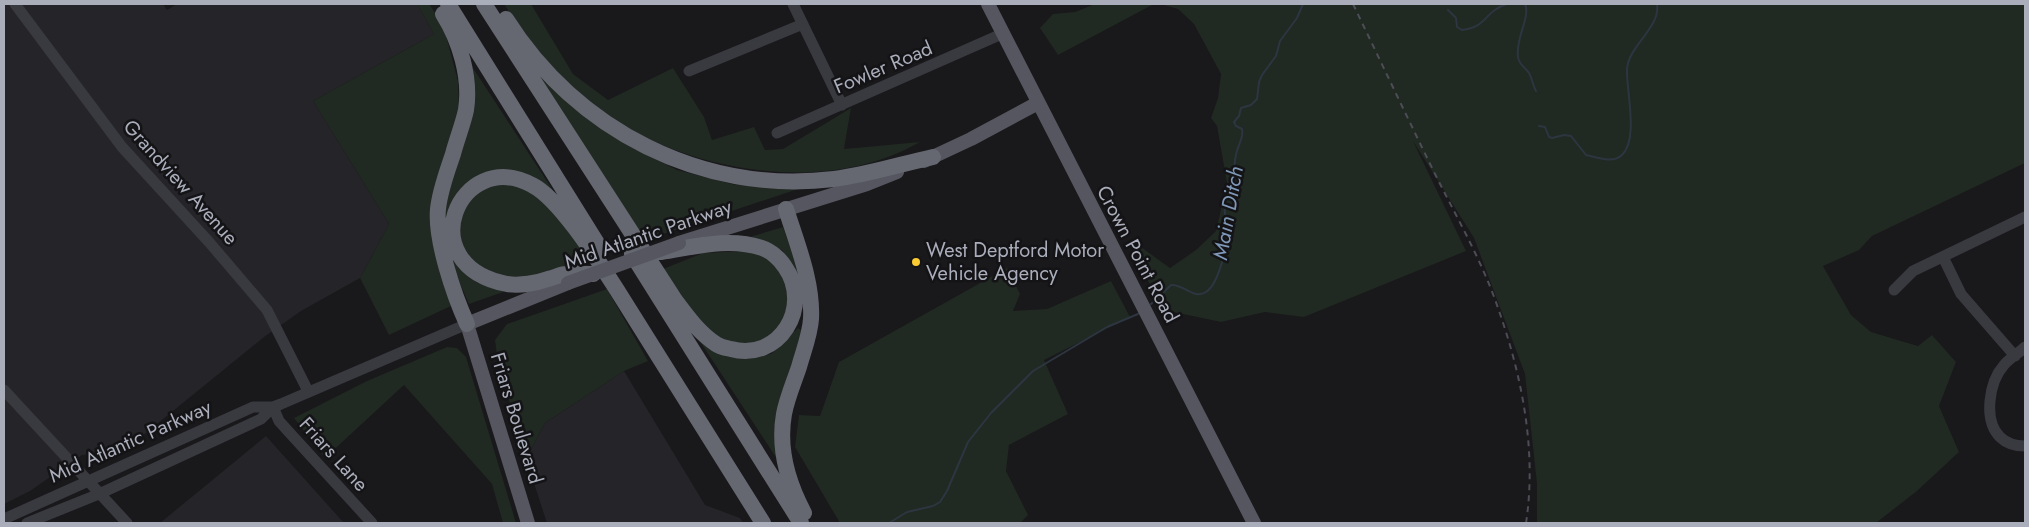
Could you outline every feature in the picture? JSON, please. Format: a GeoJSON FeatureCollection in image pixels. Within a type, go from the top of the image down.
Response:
{"type":"FeatureCollection","features":[{"type":"Feature","properties":{"kind":"highway"},"geometry":{"type":"LineString","coordinates":[[437,4],[460,51],[467,83],[466,109],[438,209],[438,227],[441,244],[460,308],[467,324]]}},
{"type":"Feature","properties":{"kind":"highway"},"geometry":{"type":"LineString","coordinates":[[448,4],[774,523]]}},
{"type":"Feature","properties":{"kind":"highway"},"geometry":{"type":"LineString","coordinates":[[476,4],[801,523]]}},
{"type":"Feature","properties":{"kind":"highway"},"geometry":{"type":"LineString","coordinates":[[484,4],[675,300],[698,329],[718,346],[740,352],[756,349],[772,342],[785,331],[793,316],[797,296],[792,278],[781,260],[764,248],[725,242],[681,246],[648,254]]}},
{"type":"Feature","properties":{"kind":"highway"},"geometry":{"type":"LineString","coordinates":[[497,4],[513,30],[544,70],[578,103],[619,132],[655,152],[692,166],[753,180],[806,181],[834,179],[934,157]]}},
{"type":"Feature","properties":{"kind":"highway"},"geometry":{"type":"LineString","coordinates":[[593,274],[510,285],[489,280],[471,270],[459,254],[453,234],[455,213],[465,195],[476,185],[498,177],[511,176],[521,178],[540,189],[555,204],[593,254],[764,523]]}},
{"type":"Feature","properties":{"kind":"highway"},"geometry":{"type":"LineString","coordinates":[[786,209],[810,290],[811,320],[808,337],[784,413],[783,447],[790,482],[810,523]]}},
{"type":"Feature","properties":{"kind":"main road","name":"Crown Point Road"},"geometry":{"type":"LineString","coordinates":[[988,4],[1254,523]]}},
{"type":"Feature","properties":{"kind":"main road","name":"Mid Atlantic Parkway"},"geometry":{"type":"LineString","coordinates":[[681,246],[786,209],[867,184],[934,157],[1038,103]]}},
{"type":"Feature","properties":{"kind":"main road","name":"Mid Atlantic Parkway"},"geometry":{"type":"LineString","coordinates":[[593,274],[648,254]]}},
{"type":"Feature","properties":{"kind":"main road","name":"Mid Atlantic Parkway"},"geometry":{"type":"LineString","coordinates":[[467,324],[566,278]]}},
{"type":"Feature","properties":{"kind":"main road","name":"Friars Boulevard"},"geometry":{"type":"LineString","coordinates":[[467,324],[528,523]]}},
{"type":"Feature","properties":{"kind":"street","name":"Grandview Avenue"},"geometry":{"type":"LineString","coordinates":[[15,4],[122,147],[268,310],[308,391]]}},
{"type":"Feature","properties":{"kind":"street"},"geometry":{"type":"LineString","coordinates":[[792,4],[842,105]]}},
{"type":"Feature","properties":{"kind":"street"},"geometry":{"type":"LineString","coordinates":[[689,71],[803,24]]}},
{"type":"Feature","properties":{"kind":"street","name":"Fowler Road"},"geometry":{"type":"LineString","coordinates":[[777,133],[1004,33]]}},
{"type":"Feature","properties":{"kind":"street"},"geometry":{"type":"LineString","coordinates":[[1894,290],[1913,271],[2025,217]]}},
{"type":"Feature","properties":{"kind":"street"},"geometry":{"type":"LineString","coordinates":[[1943,257],[1961,294],[2015,356]]}},
{"type":"Feature","properties":{"kind":"street","name":"Mid Atlantic Parkway"},"geometry":{"type":"LineString","coordinates":[[27,523],[99,494],[261,419],[273,407],[308,391],[467,324]]}},
{"type":"Feature","properties":{"kind":"street"},"geometry":{"type":"LineString","coordinates":[[2025,348],[2004,365],[1996,378],[1992,390],[1991,417],[2000,437],[2011,444],[2025,446]]}},
{"type":"Feature","properties":{"kind":"street"},"geometry":{"type":"LineString","coordinates":[[4,390],[87,482],[127,523]]}},
{"type":"Feature","properties":{"kind":"street","name":"Mid Atlantic Parkway"},"geometry":{"type":"LineString","coordinates":[[4,520],[254,407],[273,407]]}},
{"type":"Feature","properties":{"kind":"street","name":"Friars Lane"},"geometry":{"type":"LineString","coordinates":[[273,407],[288,431],[372,523]]}},
{"type":"Feature","properties":{"kind":"shaded area"},"geometry":{"type":"Polygon","coordinates":[[[4,4],[163,4],[167,10],[177,4],[417,4],[434,34],[313,101],[389,224],[360,278],[301,311],[264,337],[125,450],[82,455],[30,491],[4,504],[4,4]]]}},
{"type":"Feature","properties":{"kind":"shaded area"},"geometry":{"type":"Polygon","coordinates":[[[417,4],[429,4],[443,24],[458,81],[459,109],[442,171],[451,306],[389,335],[360,278],[389,224],[313,101],[434,34],[417,4]]]}},
{"type":"Feature","properties":{"kind":"shaded area"},"geometry":{"type":"Polygon","coordinates":[[[504,4],[531,4],[573,74],[608,100],[673,68],[704,117],[712,140],[754,127],[765,150],[783,149],[851,108],[844,149],[920,142],[880,160],[836,170],[791,172],[745,168],[700,158],[657,143],[616,122],[580,98],[535,51],[504,4]]]}},
{"type":"Feature","properties":{"kind":"shaded area"},"geometry":{"type":"Polygon","coordinates":[[[1095,4],[1154,4],[1058,55],[1040,28],[1053,14],[1075,12],[1095,4]]]}},
{"type":"Feature","properties":{"kind":"shaded area"},"geometry":{"type":"Polygon","coordinates":[[[1160,4],[2025,4],[2025,163],[1872,236],[1859,250],[1823,266],[1851,315],[1871,332],[1918,346],[1932,335],[1956,362],[1939,406],[1959,452],[1917,491],[1876,523],[1537,523],[1537,484],[1525,374],[1474,238],[1413,141],[1466,251],[1304,317],[1265,312],[1221,322],[1164,310],[1141,268],[1141,247],[1170,268],[1196,250],[1216,231],[1227,183],[1217,126],[1211,118],[1218,98],[1221,74],[1194,24],[1178,9],[1160,4]]]}},
{"type":"Feature","properties":{"kind":"shaded area"},"geometry":{"type":"Polygon","coordinates":[[[531,63],[573,107],[630,146],[677,170],[736,185],[807,186],[642,241],[531,63]]]}},
{"type":"Feature","properties":{"kind":"shaded area"},"geometry":{"type":"Polygon","coordinates":[[[473,68],[556,195],[488,173],[448,229],[454,262],[478,283],[509,290],[469,304],[454,270],[443,232],[447,190],[472,89],[473,68]]]}},
{"type":"Feature","properties":{"kind":"shaded area"},"geometry":{"type":"Polygon","coordinates":[[[515,181],[558,212],[588,259],[543,275],[511,280],[482,271],[465,255],[458,227],[465,201],[488,186],[515,181]]]}},
{"type":"Feature","properties":{"kind":"shaded area"},"geometry":{"type":"Polygon","coordinates":[[[783,227],[802,280],[782,250],[750,237],[783,227]]]}},
{"type":"Feature","properties":{"kind":"shaded area"},"geometry":{"type":"Polygon","coordinates":[[[747,251],[773,259],[791,286],[787,313],[782,328],[766,342],[755,345],[731,343],[710,333],[691,313],[663,269],[703,253],[747,251]]]}},
{"type":"Feature","properties":{"kind":"shaded area"},"geometry":{"type":"Polygon","coordinates":[[[1007,268],[1020,294],[1013,311],[1047,309],[1111,281],[1130,317],[1044,360],[1068,414],[1009,445],[1006,471],[1028,515],[1020,523],[840,523],[795,447],[799,415],[820,416],[839,362],[1007,268]]]}},
{"type":"Feature","properties":{"kind":"shaded area"},"geometry":{"type":"Polygon","coordinates":[[[607,289],[648,361],[624,371],[545,423],[526,459],[498,362],[495,340],[507,324],[607,289]]]}},
{"type":"Feature","properties":{"kind":"shaded area"},"geometry":{"type":"Polygon","coordinates":[[[798,328],[803,332],[781,465],[699,340],[743,358],[771,354],[798,328]]]}},
{"type":"Feature","properties":{"kind":"shaded area"},"geometry":{"type":"Polygon","coordinates":[[[447,347],[457,348],[466,357],[516,523],[503,523],[492,484],[404,385],[325,458],[294,418],[367,381],[447,347]]]}},
{"type":"Feature","properties":{"kind":"shaded area"},"geometry":{"type":"Polygon","coordinates":[[[624,371],[705,505],[740,518],[743,523],[547,523],[526,459],[545,423],[624,371]]]}},
{"type":"Feature","properties":{"kind":"shaded area"},"geometry":{"type":"Polygon","coordinates":[[[266,436],[344,523],[160,523],[266,436]]]}},
{"type":"Feature","properties":{"kind":"waterway","name":"Main Ditch"},"geometry":{"type":"LineString","coordinates":[[1151,304],[1171,285],[1176,285],[1193,293],[1202,294],[1211,288],[1215,281],[1222,263],[1226,243],[1228,228],[1225,206],[1232,189],[1234,165],[1242,135],[1242,129],[1236,126],[1234,122],[1239,116],[1241,108],[1251,105],[1257,99],[1259,82],[1262,75],[1276,56],[1280,41],[1297,18],[1303,4]]}},
{"type":"Feature","properties":{"kind":"waterway"},"geometry":{"type":"LineString","coordinates":[[1448,10],[1456,18],[1457,27],[1462,30],[1477,26],[1494,11],[1507,4]]}},
{"type":"Feature","properties":{"kind":"waterway"},"geometry":{"type":"LineString","coordinates":[[1525,4],[1526,15],[1519,43],[1518,57],[1529,73],[1536,91]]}},
{"type":"Feature","properties":{"kind":"waterway"},"geometry":{"type":"LineString","coordinates":[[1539,126],[1545,127],[1549,137],[1552,138],[1564,135],[1571,136],[1586,155],[1609,159],[1618,158],[1622,155],[1627,148],[1631,126],[1627,78],[1629,60],[1650,28],[1657,12],[1657,4]]}},
{"type":"Feature","properties":{"kind":"waterway","name":"Main Ditch"},"geometry":{"type":"LineString","coordinates":[[889,523],[907,512],[933,506],[940,502],[947,491],[968,442],[991,413],[1033,371],[1107,327],[1138,314]]}},
{"type":"Feature","properties":{"kind":"railway"},"geometry":{"type":"LineString","coordinates":[[1353,4],[1477,257],[1492,291],[1507,334],[1520,387],[1528,441],[1530,469],[1526,523]]}},
{"type":"Feature","properties":{"kind":"place","name":"West Deptford Motor Vehicle Agency"},"geometry":{"type":"Point","coordinates":[916,262]}}]}
